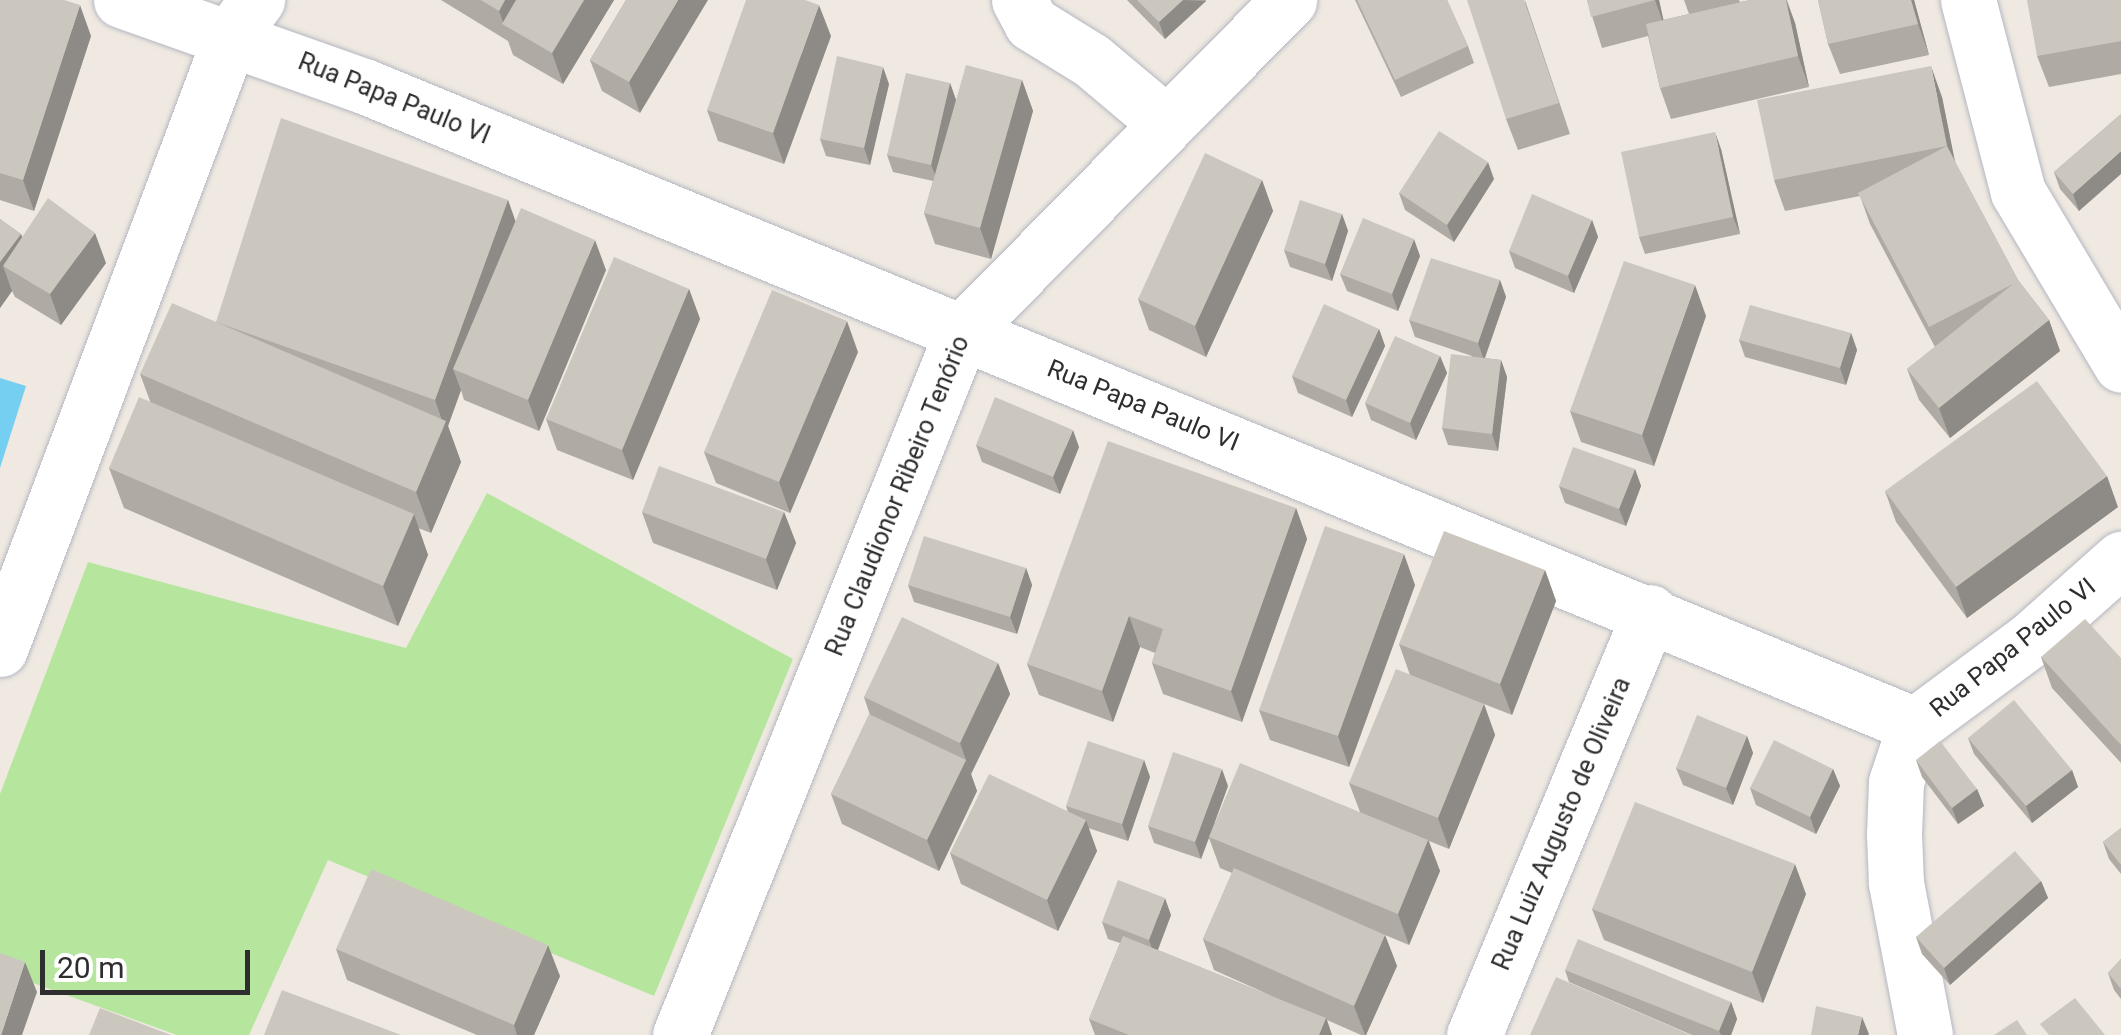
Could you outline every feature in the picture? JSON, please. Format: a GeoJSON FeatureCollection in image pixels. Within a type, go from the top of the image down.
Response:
{"type":"FeatureCollection","features":[{"type":"Feature","properties":{"kind":"street","name":"Rua Papa Paulo VI"},"geometry":{"type":"LineString","coordinates":[[121,0],[244,17],[962,332],[1650,612],[1915,725],[2030,640],[2121,559]]}},
{"type":"Feature","properties":{"kind":"street"},"geometry":{"type":"LineString","coordinates":[[1019,0],[1030,23],[1091,60],[1165,122]]}},
{"type":"Feature","properties":{"kind":"street","name":"Rua Claudionor Ribeiro Tenório"},"geometry":{"type":"LineString","coordinates":[[680,1035],[962,332],[1289,0]]}},
{"type":"Feature","properties":{"kind":"street"},"geometry":{"type":"LineString","coordinates":[[1968,0],[2018,192],[2121,364]]}},
{"type":"Feature","properties":{"kind":"street"},"geometry":{"type":"LineString","coordinates":[[0,649],[244,17]]}},
{"type":"Feature","properties":{"kind":"street","name":"Rua Luiz Augusto de Oliveira"},"geometry":{"type":"LineString","coordinates":[[1474,1035],[1650,612]]}},
{"type":"Feature","properties":{"kind":"street"},"geometry":{"type":"LineString","coordinates":[[1915,725],[1896,782],[1894,834],[1924,1035]]}},
{"type":"Feature","properties":{"kind":"green space"},"geometry":{"type":"Polygon","coordinates":[[[487,493],[793,659],[654,996],[328,860],[249,1035],[177,1035],[0,971],[0,794],[88,562],[406,648],[487,493]]]}},
{"type":"Feature","properties":{"kind":"water"},"geometry":{"type":"Polygon","coordinates":[[[0,378],[26,386],[0,468],[0,378]]]}},
{"type":"Feature","properties":{"kind":"building"},"geometry":{"type":"Polygon","coordinates":[[[0,0],[64,0],[80,5],[23,180],[0,173],[0,0]]]}},
{"type":"Feature","properties":{"kind":"building"},"geometry":{"type":"Polygon","coordinates":[[[481,0],[505,0],[499,11],[481,0]]]}},
{"type":"Feature","properties":{"kind":"building"},"geometry":{"type":"Polygon","coordinates":[[[516,0],[584,0],[552,53],[502,24],[516,0]]]}},
{"type":"Feature","properties":{"kind":"building"},"geometry":{"type":"Polygon","coordinates":[[[626,0],[678,0],[629,82],[590,60],[626,0]]]}},
{"type":"Feature","properties":{"kind":"building"},"geometry":{"type":"Polygon","coordinates":[[[746,0],[805,0],[819,5],[773,133],[707,110],[746,0]]]}},
{"type":"Feature","properties":{"kind":"building"},"geometry":{"type":"Polygon","coordinates":[[[1137,0],[1183,0],[1159,22],[1137,0]]]}},
{"type":"Feature","properties":{"kind":"building"},"geometry":{"type":"Polygon","coordinates":[[[1357,0],[1447,0],[1468,46],[1395,80],[1357,0]]]}},
{"type":"Feature","properties":{"kind":"building"},"geometry":{"type":"Polygon","coordinates":[[[1467,0],[1524,0],[1559,103],[1506,119],[1467,0]]]}},
{"type":"Feature","properties":{"kind":"building"},"geometry":{"type":"Polygon","coordinates":[[[1587,0],[1655,0],[1591,17],[1587,0]]]}},
{"type":"Feature","properties":{"kind":"building"},"geometry":{"type":"Polygon","coordinates":[[[1750,0],[1786,0],[1798,56],[1660,88],[1646,24],[1750,0]]]}},
{"type":"Feature","properties":{"kind":"building"},"geometry":{"type":"Polygon","coordinates":[[[1818,0],[1911,0],[1918,24],[1828,44],[1818,0]]]}},
{"type":"Feature","properties":{"kind":"building"},"geometry":{"type":"Polygon","coordinates":[[[2027,0],[2121,0],[2121,41],[2037,56],[2027,0]]]}},
{"type":"Feature","properties":{"kind":"building"},"geometry":{"type":"Polygon","coordinates":[[[837,56],[883,67],[864,148],[820,139],[837,56]]]}},
{"type":"Feature","properties":{"kind":"building"},"geometry":{"type":"Polygon","coordinates":[[[966,65],[1022,80],[980,228],[924,213],[966,65]]]}},
{"type":"Feature","properties":{"kind":"building"},"geometry":{"type":"Polygon","coordinates":[[[1931,66],[1947,146],[1774,180],[1757,100],[1931,66]]]}},
{"type":"Feature","properties":{"kind":"building"},"geometry":{"type":"Polygon","coordinates":[[[906,73],[950,83],[931,165],[887,155],[906,73]]]}},
{"type":"Feature","properties":{"kind":"building"},"geometry":{"type":"Polygon","coordinates":[[[2121,114],[2121,151],[2073,194],[2054,172],[2121,114]]]}},
{"type":"Feature","properties":{"kind":"building"},"geometry":{"type":"Polygon","coordinates":[[[281,118],[508,200],[435,400],[216,322],[281,118]]]}},
{"type":"Feature","properties":{"kind":"building"},"geometry":{"type":"Polygon","coordinates":[[[1439,131],[1488,162],[1447,225],[1399,193],[1439,131]]]}},
{"type":"Feature","properties":{"kind":"building"},"geometry":{"type":"Polygon","coordinates":[[[1715,132],[1733,217],[1639,237],[1621,152],[1715,132]]]}},
{"type":"Feature","properties":{"kind":"building"},"geometry":{"type":"Polygon","coordinates":[[[1947,146],[2018,280],[2049,320],[1939,408],[1907,369],[2013,284],[1929,327],[1858,193],[1947,146]]]}},
{"type":"Feature","properties":{"kind":"building"},"geometry":{"type":"Polygon","coordinates":[[[1205,153],[1262,180],[1195,326],[1138,299],[1205,153]]]}},
{"type":"Feature","properties":{"kind":"building"},"geometry":{"type":"Polygon","coordinates":[[[1532,194],[1592,220],[1568,276],[1509,251],[1532,194]]]}},
{"type":"Feature","properties":{"kind":"building"},"geometry":{"type":"Polygon","coordinates":[[[48,198],[95,233],[50,294],[3,266],[48,198]]]}},
{"type":"Feature","properties":{"kind":"building"},"geometry":{"type":"Polygon","coordinates":[[[1300,200],[1342,214],[1325,264],[1284,250],[1300,200]]]}},
{"type":"Feature","properties":{"kind":"building"},"geometry":{"type":"Polygon","coordinates":[[[521,208],[595,240],[528,400],[453,369],[521,208]]]}},
{"type":"Feature","properties":{"kind":"building"},"geometry":{"type":"Polygon","coordinates":[[[1363,218],[1414,239],[1392,294],[1340,274],[1363,218]]]}},
{"type":"Feature","properties":{"kind":"building"},"geometry":{"type":"Polygon","coordinates":[[[0,219],[21,234],[0,262],[0,219]]]}},
{"type":"Feature","properties":{"kind":"building"},"geometry":{"type":"Polygon","coordinates":[[[614,257],[689,289],[622,450],[546,419],[614,257]]]}},
{"type":"Feature","properties":{"kind":"building"},"geometry":{"type":"Polygon","coordinates":[[[1431,258],[1500,280],[1478,343],[1409,320],[1431,258]]]}},
{"type":"Feature","properties":{"kind":"building"},"geometry":{"type":"Polygon","coordinates":[[[1624,261],[1695,285],[1642,435],[1570,411],[1624,261]]]}},
{"type":"Feature","properties":{"kind":"building"},"geometry":{"type":"Polygon","coordinates":[[[772,290],[847,321],[779,482],[704,452],[772,290]]]}},
{"type":"Feature","properties":{"kind":"building"},"geometry":{"type":"Polygon","coordinates":[[[172,303],[446,421],[416,492],[140,374],[172,303]]]}},
{"type":"Feature","properties":{"kind":"building"},"geometry":{"type":"Polygon","coordinates":[[[1324,304],[1379,329],[1346,400],[1292,376],[1324,304]]]}},
{"type":"Feature","properties":{"kind":"building"},"geometry":{"type":"Polygon","coordinates":[[[1750,305],[1851,333],[1840,368],[1739,340],[1750,305]]]}},
{"type":"Feature","properties":{"kind":"building"},"geometry":{"type":"Polygon","coordinates":[[[1395,336],[1440,356],[1410,423],[1365,403],[1395,336]]]}},
{"type":"Feature","properties":{"kind":"building"},"geometry":{"type":"Polygon","coordinates":[[[1451,354],[1501,360],[1492,434],[1442,428],[1451,354]]]}},
{"type":"Feature","properties":{"kind":"building"},"geometry":{"type":"Polygon","coordinates":[[[2037,381],[2107,476],[1956,587],[1885,491],[2037,381]]]}},
{"type":"Feature","properties":{"kind":"building"},"geometry":{"type":"Polygon","coordinates":[[[139,397],[414,514],[383,586],[109,468],[139,397]]]}},
{"type":"Feature","properties":{"kind":"building"},"geometry":{"type":"Polygon","coordinates":[[[995,397],[1073,430],[1053,477],[976,445],[995,397]]]}},
{"type":"Feature","properties":{"kind":"building"},"geometry":{"type":"Polygon","coordinates":[[[1108,441],[1296,508],[1231,691],[1152,663],[1163,629],[1129,616],[1102,691],[1027,664],[1108,441]]]}},
{"type":"Feature","properties":{"kind":"building"},"geometry":{"type":"Polygon","coordinates":[[[1573,447],[1635,469],[1619,509],[1559,486],[1573,447]]]}},
{"type":"Feature","properties":{"kind":"building"},"geometry":{"type":"Polygon","coordinates":[[[659,466],[784,512],[766,559],[642,512],[659,466]]]}},
{"type":"Feature","properties":{"kind":"building"},"geometry":{"type":"Polygon","coordinates":[[[1325,526],[1404,554],[1338,736],[1259,710],[1325,526]]]}},
{"type":"Feature","properties":{"kind":"building"},"geometry":{"type":"Polygon","coordinates":[[[1444,531],[1545,570],[1500,684],[1399,644],[1444,531]]]}},
{"type":"Feature","properties":{"kind":"building"},"geometry":{"type":"Polygon","coordinates":[[[924,536],[1026,568],[1010,617],[908,585],[924,536]]]}},
{"type":"Feature","properties":{"kind":"building"},"geometry":{"type":"Polygon","coordinates":[[[902,617],[998,663],[960,743],[864,697],[902,617]]]}},
{"type":"Feature","properties":{"kind":"building"},"geometry":{"type":"Polygon","coordinates":[[[2085,619],[2121,658],[2121,745],[2041,657],[2085,619]]]}},
{"type":"Feature","properties":{"kind":"building"},"geometry":{"type":"Polygon","coordinates":[[[1396,669],[1484,704],[1438,818],[1349,783],[1396,669]]]}},
{"type":"Feature","properties":{"kind":"building"},"geometry":{"type":"Polygon","coordinates":[[[2014,700],[2072,770],[2026,806],[1968,738],[2014,700]]]}},
{"type":"Feature","properties":{"kind":"building"},"geometry":{"type":"Polygon","coordinates":[[[869,714],[966,760],[927,840],[831,794],[869,714]]]}},
{"type":"Feature","properties":{"kind":"building"},"geometry":{"type":"Polygon","coordinates":[[[1697,715],[1747,736],[1726,788],[1676,768],[1697,715]]]}},
{"type":"Feature","properties":{"kind":"building"},"geometry":{"type":"Polygon","coordinates":[[[1774,740],[1833,769],[1810,817],[1750,788],[1774,740]]]}},
{"type":"Feature","properties":{"kind":"building"},"geometry":{"type":"Polygon","coordinates":[[[1088,741],[1144,760],[1122,824],[1066,806],[1088,741]]]}},
{"type":"Feature","properties":{"kind":"building"},"geometry":{"type":"Polygon","coordinates":[[[1940,741],[1977,789],[1952,808],[1916,760],[1940,741]]]}},
{"type":"Feature","properties":{"kind":"building"},"geometry":{"type":"Polygon","coordinates":[[[1173,752],[1222,769],[1195,842],[1148,826],[1173,752]]]}},
{"type":"Feature","properties":{"kind":"building"},"geometry":{"type":"Polygon","coordinates":[[[1240,763],[1428,840],[1398,914],[1209,837],[1240,763]]]}},
{"type":"Feature","properties":{"kind":"building"},"geometry":{"type":"Polygon","coordinates":[[[989,774],[1086,820],[1047,900],[950,853],[989,774]]]}},
{"type":"Feature","properties":{"kind":"building"},"geometry":{"type":"Polygon","coordinates":[[[1635,802],[1795,864],[1752,972],[1592,909],[1635,802]]]}},
{"type":"Feature","properties":{"kind":"building"},"geometry":{"type":"Polygon","coordinates":[[[2121,828],[2121,865],[2103,842],[2121,828]]]}},
{"type":"Feature","properties":{"kind":"building"},"geometry":{"type":"Polygon","coordinates":[[[2015,851],[2041,881],[1944,968],[1916,937],[2015,851]]]}},
{"type":"Feature","properties":{"kind":"building"},"geometry":{"type":"Polygon","coordinates":[[[1234,868],[1385,935],[1354,1006],[1203,939],[1234,868]]]}},
{"type":"Feature","properties":{"kind":"building"},"geometry":{"type":"Polygon","coordinates":[[[371,869],[548,945],[514,1025],[336,949],[371,869]]]}},
{"type":"Feature","properties":{"kind":"building"},"geometry":{"type":"Polygon","coordinates":[[[1118,880],[1165,898],[1149,940],[1102,922],[1118,880]]]}},
{"type":"Feature","properties":{"kind":"building"},"geometry":{"type":"Polygon","coordinates":[[[1123,936],[1326,1018],[1319,1035],[1129,1035],[1089,1019],[1123,936]]]}},
{"type":"Feature","properties":{"kind":"building"},"geometry":{"type":"Polygon","coordinates":[[[1578,939],[1731,1002],[1719,1031],[1565,970],[1578,939]]]}},
{"type":"Feature","properties":{"kind":"building"},"geometry":{"type":"Polygon","coordinates":[[[0,953],[25,962],[1,1035],[0,1035],[0,953]]]}},
{"type":"Feature","properties":{"kind":"building"},"geometry":{"type":"Polygon","coordinates":[[[2121,959],[2121,989],[2108,973],[2121,959]]]}},
{"type":"Feature","properties":{"kind":"building"},"geometry":{"type":"Polygon","coordinates":[[[1556,977],[1691,1035],[1530,1035],[1556,977]]]}},
{"type":"Feature","properties":{"kind":"building"},"geometry":{"type":"Polygon","coordinates":[[[282,990],[401,1035],[264,1035],[282,990]]]}},
{"type":"Feature","properties":{"kind":"building"},"geometry":{"type":"Polygon","coordinates":[[[2075,998],[2105,1035],[2049,1035],[2040,1024],[2075,998]]]}},
{"type":"Feature","properties":{"kind":"building"},"geometry":{"type":"Polygon","coordinates":[[[1816,1006],[1862,1017],[1858,1035],[1811,1035],[1816,1006]]]}},
{"type":"Feature","properties":{"kind":"building"},"geometry":{"type":"Polygon","coordinates":[[[100,1008],[171,1035],[89,1035],[100,1008]]]}},
{"type":"Feature","properties":{"kind":"building"},"geometry":{"type":"Polygon","coordinates":[[[2017,1020],[2027,1035],[1994,1035],[2017,1020]]]}}]}
